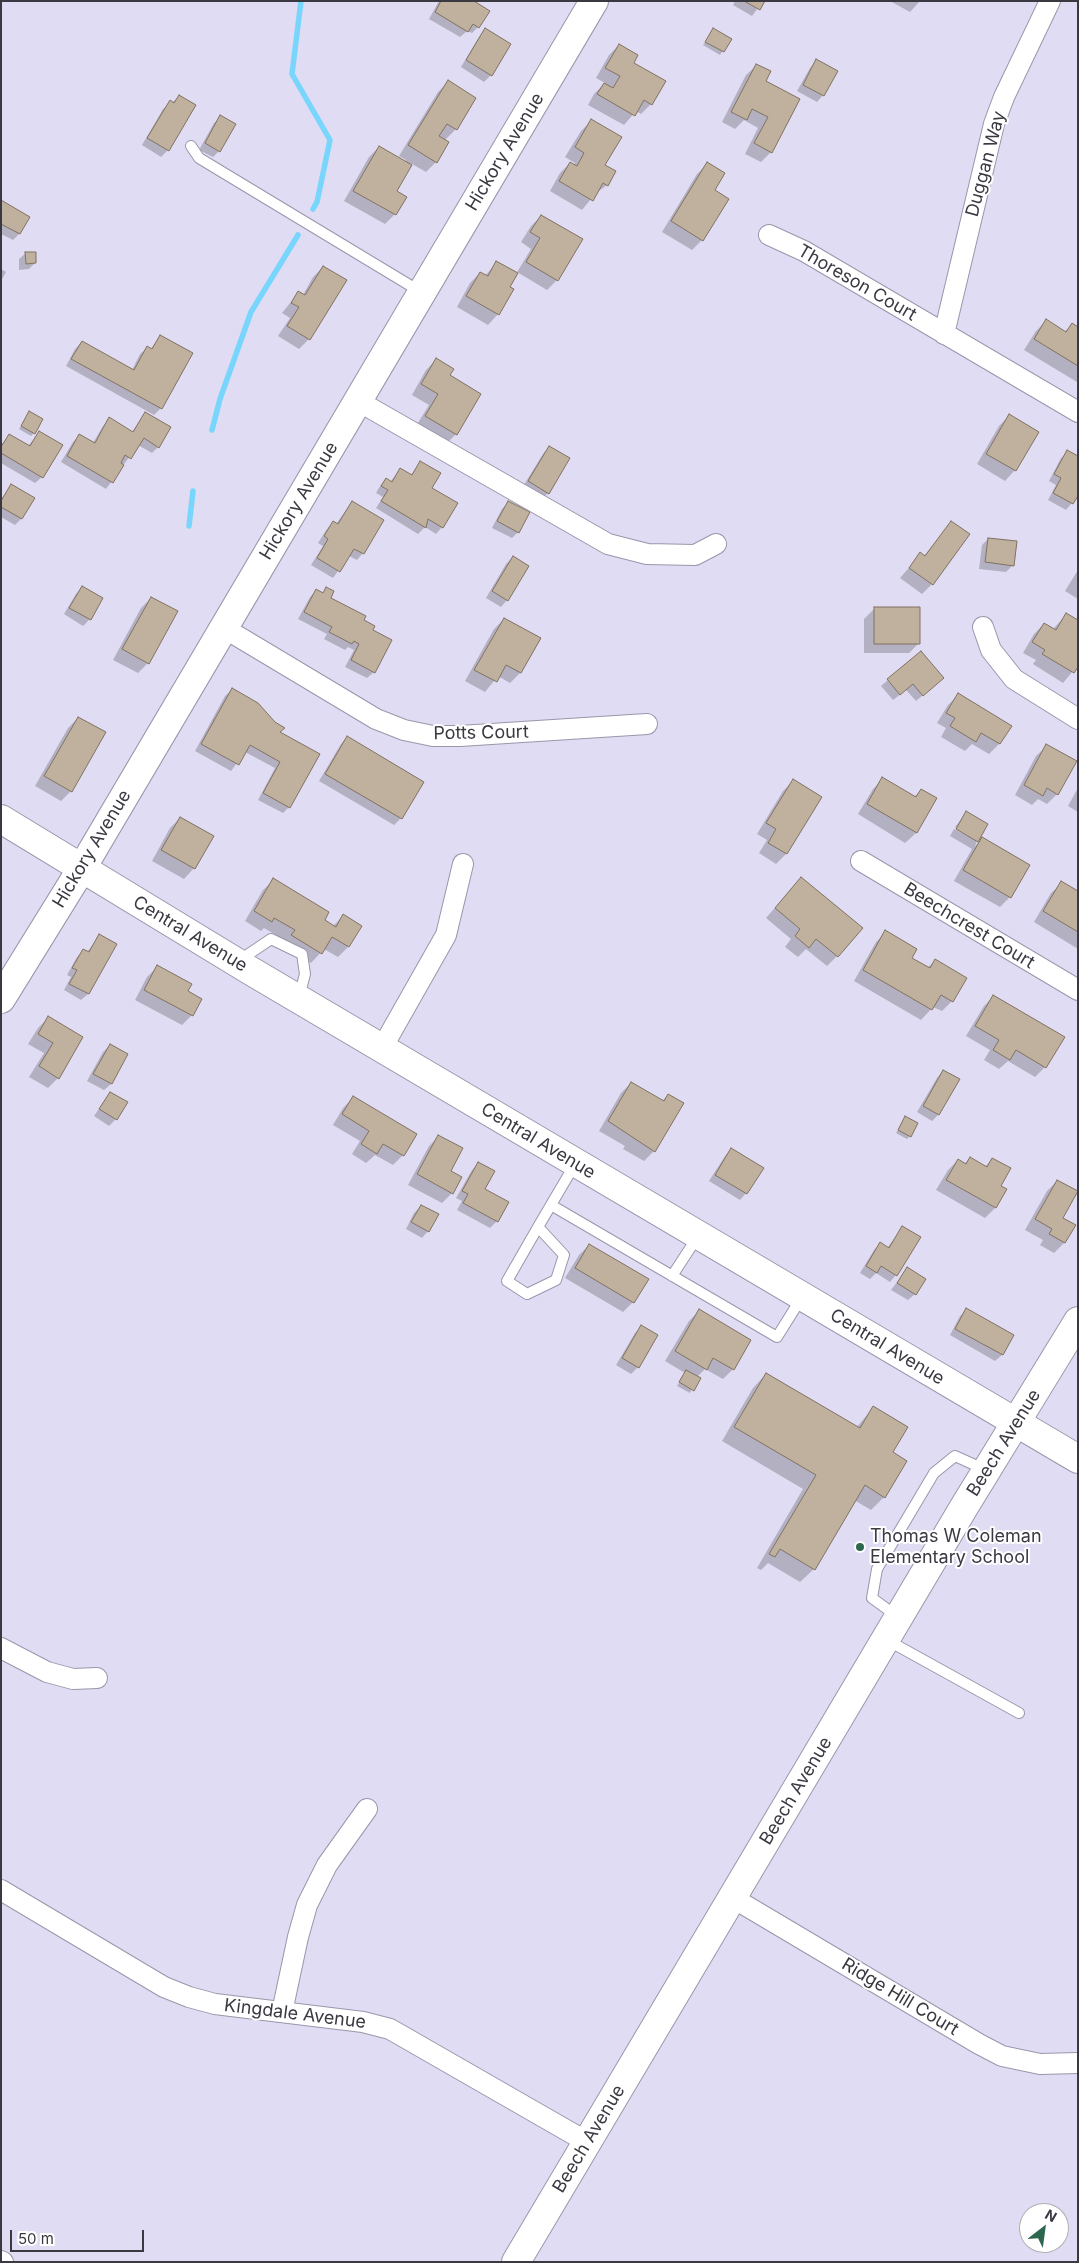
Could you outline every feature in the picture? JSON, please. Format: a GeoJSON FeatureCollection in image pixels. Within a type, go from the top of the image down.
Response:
{"type":"FeatureCollection","features":[{"type":"Feature","properties":{"kind":"street","name":"Hickory Avenue"},"geometry":{"type":"LineString","coordinates":[[1,999],[82,868],[594,1]]}},
{"type":"Feature","properties":{"kind":"street","name":"Duggan Way"},"geometry":{"type":"LineString","coordinates":[[944,334],[994,124],[1004,96],[1050,1]]}},
{"type":"Feature","properties":{"kind":"street","name":"Thoreson Court"},"geometry":{"type":"LineString","coordinates":[[769,235],[804,252],[1078,412]]}},
{"type":"Feature","properties":{"kind":"street"},"geometry":{"type":"LineString","coordinates":[[358,402],[608,544],[647,554],[695,555],[716,544]]}},
{"type":"Feature","properties":{"kind":"street"},"geometry":{"type":"LineString","coordinates":[[983,627],[991,650],[1014,679],[1078,719]]}},
{"type":"Feature","properties":{"kind":"street","name":"Potts Court"},"geometry":{"type":"LineString","coordinates":[[224,628],[376,719],[404,730],[433,736],[460,736],[647,724]]}},
{"type":"Feature","properties":{"kind":"street","name":"Central Avenue"},"geometry":{"type":"LineString","coordinates":[[1,819],[299,999],[1078,1459]]}},
{"type":"Feature","properties":{"kind":"street","name":"Beechcrest Court"},"geometry":{"type":"LineString","coordinates":[[861,861],[1078,990]]}},
{"type":"Feature","properties":{"kind":"street"},"geometry":{"type":"LineString","coordinates":[[382,1048],[446,935],[463,864]]}},
{"type":"Feature","properties":{"kind":"street","name":"Beech Avenue"},"geometry":{"type":"LineString","coordinates":[[516,2262],[892,1628],[1078,1321]]}},
{"type":"Feature","properties":{"kind":"street"},"geometry":{"type":"LineString","coordinates":[[1,1648],[47,1672],[73,1679],[97,1678]]}},
{"type":"Feature","properties":{"kind":"street"},"geometry":{"type":"LineString","coordinates":[[282,2012],[307,1905],[327,1865],[367,1809]]}},
{"type":"Feature","properties":{"kind":"street","name":"Kingdale Avenue"},"geometry":{"type":"LineString","coordinates":[[1,1890],[164,1987],[189,1997],[215,2004],[363,2022],[390,2029],[587,2142]]}},
{"type":"Feature","properties":{"kind":"street","name":"Ridge Hill Court"},"geometry":{"type":"LineString","coordinates":[[733,1898],[1002,2056],[1040,2064],[1078,2063]]}},
{"type":"Feature","properties":{"kind":"lane"},"geometry":{"type":"LineString","coordinates":[[191,146],[199,158],[422,292]]}},
{"type":"Feature","properties":{"kind":"lane"},"geometry":{"type":"LineString","coordinates":[[237,962],[271,939],[302,954],[305,974],[299,999]]}},
{"type":"Feature","properties":{"kind":"lane"},"geometry":{"type":"LineString","coordinates":[[538,1227],[564,1255],[556,1280],[527,1294],[507,1281],[538,1227],[551,1205],[575,1163]]}},
{"type":"Feature","properties":{"kind":"lane"},"geometry":{"type":"LineString","coordinates":[[551,1205],[778,1337],[803,1297]]}},
{"type":"Feature","properties":{"kind":"lane"},"geometry":{"type":"LineString","coordinates":[[672,1276],[698,1235]]}},
{"type":"Feature","properties":{"kind":"lane"},"geometry":{"type":"LineString","coordinates":[[987,1470],[955,1456],[934,1473],[877,1569],[872,1598],[892,1628],[1019,1713]]}},
{"type":"Feature","properties":{"kind":"building"},"geometry":{"type":"Polygon","coordinates":[[[441,1],[474,1],[490,11],[479,28],[473,24],[468,32],[435,12],[441,1]]]}},
{"type":"Feature","properties":{"kind":"building"},"geometry":{"type":"Polygon","coordinates":[[[744,1],[765,1],[760,10],[744,1]]]}},
{"type":"Feature","properties":{"kind":"building"},"geometry":{"type":"Polygon","coordinates":[[[485,28],[511,44],[492,76],[466,60],[485,28]]]}},
{"type":"Feature","properties":{"kind":"building"},"geometry":{"type":"Polygon","coordinates":[[[713,28],[732,39],[724,52],[705,42],[713,28]]]}},
{"type":"Feature","properties":{"kind":"building"},"geometry":{"type":"Polygon","coordinates":[[[619,44],[638,55],[634,63],[666,81],[652,105],[644,100],[635,116],[597,94],[604,83],[613,88],[620,76],[605,68],[619,44]]]}},
{"type":"Feature","properties":{"kind":"building"},"geometry":{"type":"Polygon","coordinates":[[[816,59],[838,71],[824,96],[803,85],[816,59]]]}},
{"type":"Feature","properties":{"kind":"building"},"geometry":{"type":"Polygon","coordinates":[[[756,64],[771,71],[766,81],[800,99],[772,153],[754,143],[768,117],[752,109],[747,120],[731,112],[756,64]]]}},
{"type":"Feature","properties":{"kind":"building"},"geometry":{"type":"Polygon","coordinates":[[[448,80],[476,98],[457,130],[447,124],[439,136],[449,142],[437,163],[408,145],[448,80]]]}},
{"type":"Feature","properties":{"kind":"building"},"geometry":{"type":"Polygon","coordinates":[[[179,95],[196,105],[169,151],[147,138],[170,100],[174,103],[179,95]]]}},
{"type":"Feature","properties":{"kind":"building"},"geometry":{"type":"Polygon","coordinates":[[[220,115],[236,124],[220,152],[205,143],[220,115]]]}},
{"type":"Feature","properties":{"kind":"building"},"geometry":{"type":"Polygon","coordinates":[[[591,119],[622,137],[605,165],[616,171],[608,186],[603,183],[593,201],[559,181],[570,162],[577,166],[584,153],[575,147],[591,119]]]}},
{"type":"Feature","properties":{"kind":"building"},"geometry":{"type":"Polygon","coordinates":[[[379,146],[412,165],[397,191],[407,197],[396,215],[353,191],[379,146]]]}},
{"type":"Feature","properties":{"kind":"building"},"geometry":{"type":"Polygon","coordinates":[[[707,162],[725,173],[715,190],[729,199],[703,241],[671,221],[707,162]]]}},
{"type":"Feature","properties":{"kind":"building"},"geometry":{"type":"Polygon","coordinates":[[[1,200],[30,217],[20,234],[1,224],[1,200]]]}},
{"type":"Feature","properties":{"kind":"building"},"geometry":{"type":"Polygon","coordinates":[[[541,215],[583,239],[558,281],[526,262],[540,238],[530,232],[541,215]]]}},
{"type":"Feature","properties":{"kind":"building"},"geometry":{"type":"Polygon","coordinates":[[[25,252],[36,252],[36,263],[26,264],[25,252]]]}},
{"type":"Feature","properties":{"kind":"building"},"geometry":{"type":"Polygon","coordinates":[[[496,261],[518,273],[510,287],[514,289],[499,315],[466,296],[480,272],[488,276],[496,261]]]}},
{"type":"Feature","properties":{"kind":"building"},"geometry":{"type":"Polygon","coordinates":[[[323,266],[347,280],[310,340],[287,326],[299,307],[291,303],[298,291],[305,295],[323,266]]]}},
{"type":"Feature","properties":{"kind":"building"},"geometry":{"type":"Polygon","coordinates":[[[1046,319],[1066,332],[1072,323],[1078,327],[1078,366],[1034,339],[1046,319]]]}},
{"type":"Feature","properties":{"kind":"building"},"geometry":{"type":"Polygon","coordinates":[[[160,335],[193,353],[162,409],[71,359],[82,341],[134,370],[147,346],[152,349],[160,335]]]}},
{"type":"Feature","properties":{"kind":"building"},"geometry":{"type":"Polygon","coordinates":[[[436,358],[454,369],[450,375],[481,394],[457,435],[425,416],[438,394],[421,384],[436,358]]]}},
{"type":"Feature","properties":{"kind":"building"},"geometry":{"type":"Polygon","coordinates":[[[29,411],[43,419],[35,434],[21,426],[29,411]]]}},
{"type":"Feature","properties":{"kind":"building"},"geometry":{"type":"Polygon","coordinates":[[[145,412],[171,427],[159,448],[144,438],[131,459],[125,455],[121,463],[124,465],[113,483],[67,456],[79,434],[95,443],[109,417],[133,432],[145,412]]]}},
{"type":"Feature","properties":{"kind":"building"},"geometry":{"type":"Polygon","coordinates":[[[1009,414],[1039,432],[1016,471],[986,454],[1009,414]]]}},
{"type":"Feature","properties":{"kind":"building"},"geometry":{"type":"Polygon","coordinates":[[[39,431],[63,445],[43,478],[1,453],[1,447],[9,434],[30,446],[39,431]]]}},
{"type":"Feature","properties":{"kind":"building"},"geometry":{"type":"Polygon","coordinates":[[[549,446],[570,458],[549,494],[528,481],[549,446]]]}},
{"type":"Feature","properties":{"kind":"building"},"geometry":{"type":"Polygon","coordinates":[[[1067,450],[1078,456],[1078,496],[1073,504],[1053,493],[1061,478],[1054,474],[1067,450]]]}},
{"type":"Feature","properties":{"kind":"building"},"geometry":{"type":"Polygon","coordinates":[[[420,461],[441,473],[432,488],[458,503],[443,528],[428,519],[426,528],[381,501],[388,490],[381,486],[386,478],[392,482],[400,468],[412,475],[420,461]]]}},
{"type":"Feature","properties":{"kind":"building"},"geometry":{"type":"Polygon","coordinates":[[[11,484],[35,498],[22,519],[1,507],[1,501],[11,484]]]}},
{"type":"Feature","properties":{"kind":"building"},"geometry":{"type":"Polygon","coordinates":[[[352,501],[384,520],[364,554],[354,549],[340,572],[317,558],[328,539],[324,536],[333,521],[338,524],[352,501]]]}},
{"type":"Feature","properties":{"kind":"building"},"geometry":{"type":"Polygon","coordinates":[[[508,501],[530,512],[519,533],[497,521],[508,501]]]}},
{"type":"Feature","properties":{"kind":"building"},"geometry":{"type":"Polygon","coordinates":[[[951,521],[970,534],[933,585],[909,568],[920,552],[925,556],[951,521]]]}},
{"type":"Feature","properties":{"kind":"building"},"geometry":{"type":"Polygon","coordinates":[[[988,538],[1017,541],[1014,566],[985,562],[988,538]]]}},
{"type":"Feature","properties":{"kind":"building"},"geometry":{"type":"Polygon","coordinates":[[[513,556],[529,566],[508,601],[492,591],[513,556]]]}},
{"type":"Feature","properties":{"kind":"building"},"geometry":{"type":"Polygon","coordinates":[[[82,586],[103,598],[91,620],[69,608],[82,586]]]}},
{"type":"Feature","properties":{"kind":"building"},"geometry":{"type":"Polygon","coordinates":[[[326,587],[334,591],[331,598],[366,616],[364,620],[375,626],[373,630],[392,640],[375,673],[351,660],[359,644],[354,641],[352,644],[329,632],[332,627],[304,612],[316,589],[323,593],[326,587]]]}},
{"type":"Feature","properties":{"kind":"building"},"geometry":{"type":"Polygon","coordinates":[[[151,597],[178,611],[149,664],[122,649],[151,597]]]}},
{"type":"Feature","properties":{"kind":"building"},"geometry":{"type":"Polygon","coordinates":[[[874,607],[920,607],[920,644],[874,644],[874,607]]]}},
{"type":"Feature","properties":{"kind":"building"},"geometry":{"type":"Polygon","coordinates":[[[1066,613],[1078,620],[1078,667],[1074,673],[1042,654],[1045,650],[1032,642],[1044,623],[1056,630],[1066,613]]]}},
{"type":"Feature","properties":{"kind":"building"},"geometry":{"type":"Polygon","coordinates":[[[504,618],[541,638],[521,673],[506,665],[497,682],[474,670],[504,618]]]}},
{"type":"Feature","properties":{"kind":"building"},"geometry":{"type":"Polygon","coordinates":[[[921,651],[944,678],[923,696],[913,684],[900,695],[887,679],[921,651]]]}},
{"type":"Feature","properties":{"kind":"building"},"geometry":{"type":"Polygon","coordinates":[[[232,688],[258,703],[275,722],[285,728],[280,732],[320,754],[290,808],[263,793],[280,762],[250,745],[239,765],[201,744],[232,688]]]}},
{"type":"Feature","properties":{"kind":"building"},"geometry":{"type":"Polygon","coordinates":[[[958,693],[1012,726],[1000,744],[981,733],[976,742],[950,726],[955,718],[946,713],[958,693]]]}},
{"type":"Feature","properties":{"kind":"building"},"geometry":{"type":"Polygon","coordinates":[[[78,717],[106,732],[72,792],[44,776],[78,717]]]}},
{"type":"Feature","properties":{"kind":"building"},"geometry":{"type":"Polygon","coordinates":[[[347,736],[424,782],[402,819],[325,774],[347,736]]]}},
{"type":"Feature","properties":{"kind":"building"},"geometry":{"type":"Polygon","coordinates":[[[1046,744],[1077,761],[1058,795],[1047,788],[1043,796],[1024,785],[1046,744]]]}},
{"type":"Feature","properties":{"kind":"building"},"geometry":{"type":"Polygon","coordinates":[[[882,777],[916,797],[921,789],[937,798],[917,833],[867,804],[882,777]]]}},
{"type":"Feature","properties":{"kind":"building"},"geometry":{"type":"Polygon","coordinates":[[[793,779],[822,797],[787,854],[768,843],[776,829],[766,823],[793,779]]]}},
{"type":"Feature","properties":{"kind":"building"},"geometry":{"type":"Polygon","coordinates":[[[966,811],[988,824],[978,842],[956,829],[966,811]]]}},
{"type":"Feature","properties":{"kind":"building"},"geometry":{"type":"Polygon","coordinates":[[[180,817],[214,836],[195,869],[161,850],[180,817]]]}},
{"type":"Feature","properties":{"kind":"building"},"geometry":{"type":"Polygon","coordinates":[[[982,837],[1030,865],[1011,898],[963,870],[982,837]]]}},
{"type":"Feature","properties":{"kind":"building"},"geometry":{"type":"Polygon","coordinates":[[[801,877],[863,928],[838,957],[816,939],[809,948],[795,936],[800,929],[775,908],[801,877]]]}},
{"type":"Feature","properties":{"kind":"building"},"geometry":{"type":"Polygon","coordinates":[[[273,878],[329,912],[325,920],[336,927],[343,914],[362,926],[349,947],[332,937],[322,954],[291,935],[295,930],[274,918],[272,922],[254,911],[273,878]]]}},
{"type":"Feature","properties":{"kind":"building"},"geometry":{"type":"Polygon","coordinates":[[[1061,881],[1078,891],[1078,932],[1043,911],[1061,881]]]}},
{"type":"Feature","properties":{"kind":"building"},"geometry":{"type":"Polygon","coordinates":[[[885,930],[917,949],[912,958],[930,968],[935,959],[967,978],[953,1002],[941,995],[932,1010],[863,970],[885,930]]]}},
{"type":"Feature","properties":{"kind":"building"},"geometry":{"type":"Polygon","coordinates":[[[99,934],[117,944],[89,994],[69,984],[77,970],[72,968],[83,949],[89,952],[99,934]]]}},
{"type":"Feature","properties":{"kind":"building"},"geometry":{"type":"Polygon","coordinates":[[[157,965],[192,984],[188,991],[202,999],[193,1016],[144,990],[157,965]]]}},
{"type":"Feature","properties":{"kind":"building"},"geometry":{"type":"Polygon","coordinates":[[[993,995],[1065,1037],[1046,1068],[1016,1050],[1010,1060],[993,1050],[999,1040],[975,1026],[993,995]]]}},
{"type":"Feature","properties":{"kind":"building"},"geometry":{"type":"Polygon","coordinates":[[[48,1016],[83,1037],[59,1079],[39,1066],[53,1043],[38,1034],[48,1016]]]}},
{"type":"Feature","properties":{"kind":"building"},"geometry":{"type":"Polygon","coordinates":[[[110,1044],[128,1054],[112,1084],[93,1074],[110,1044]]]}},
{"type":"Feature","properties":{"kind":"building"},"geometry":{"type":"Polygon","coordinates":[[[943,1070],[960,1079],[939,1115],[923,1106],[943,1070]]]}},
{"type":"Feature","properties":{"kind":"building"},"geometry":{"type":"Polygon","coordinates":[[[631,1082],[664,1101],[668,1094],[684,1103],[655,1152],[608,1121],[631,1082]]]}},
{"type":"Feature","properties":{"kind":"building"},"geometry":{"type":"Polygon","coordinates":[[[110,1092],[128,1102],[117,1120],[99,1109],[110,1092]]]}},
{"type":"Feature","properties":{"kind":"building"},"geometry":{"type":"Polygon","coordinates":[[[353,1096],[417,1134],[404,1156],[383,1144],[377,1154],[361,1144],[369,1131],[342,1114],[353,1096]]]}},
{"type":"Feature","properties":{"kind":"building"},"geometry":{"type":"Polygon","coordinates":[[[905,1116],[918,1123],[911,1137],[898,1130],[905,1116]]]}},
{"type":"Feature","properties":{"kind":"building"},"geometry":{"type":"Polygon","coordinates":[[[438,1135],[463,1148],[451,1171],[462,1177],[453,1194],[417,1174],[438,1135]]]}},
{"type":"Feature","properties":{"kind":"building"},"geometry":{"type":"Polygon","coordinates":[[[731,1148],[764,1168],[747,1194],[715,1175],[731,1148]]]}},
{"type":"Feature","properties":{"kind":"building"},"geometry":{"type":"Polygon","coordinates":[[[970,1157],[987,1167],[992,1158],[1011,1168],[1001,1186],[1007,1189],[996,1208],[946,1180],[958,1159],[966,1164],[970,1157]]]}},
{"type":"Feature","properties":{"kind":"building"},"geometry":{"type":"Polygon","coordinates":[[[478,1162],[495,1171],[485,1189],[509,1202],[498,1222],[463,1203],[468,1194],[462,1191],[478,1162]]]}},
{"type":"Feature","properties":{"kind":"building"},"geometry":{"type":"Polygon","coordinates":[[[1057,1180],[1078,1191],[1063,1218],[1076,1225],[1065,1243],[1049,1234],[1052,1229],[1035,1219],[1057,1180]]]}},
{"type":"Feature","properties":{"kind":"building"},"geometry":{"type":"Polygon","coordinates":[[[421,1205],[439,1214],[429,1232],[411,1222],[421,1205]]]}},
{"type":"Feature","properties":{"kind":"building"},"geometry":{"type":"Polygon","coordinates":[[[902,1226],[921,1237],[897,1276],[881,1266],[877,1273],[866,1266],[880,1242],[889,1248],[902,1226]]]}},
{"type":"Feature","properties":{"kind":"building"},"geometry":{"type":"Polygon","coordinates":[[[589,1244],[649,1279],[634,1303],[575,1268],[589,1244]]]}},
{"type":"Feature","properties":{"kind":"building"},"geometry":{"type":"Polygon","coordinates":[[[907,1267],[926,1279],[916,1295],[897,1283],[907,1267]]]}},
{"type":"Feature","properties":{"kind":"building"},"geometry":{"type":"Polygon","coordinates":[[[966,1308],[1014,1335],[1003,1355],[955,1329],[966,1308]]]}},
{"type":"Feature","properties":{"kind":"building"},"geometry":{"type":"Polygon","coordinates":[[[699,1309],[751,1340],[734,1370],[713,1358],[707,1370],[675,1351],[699,1309]]]}},
{"type":"Feature","properties":{"kind":"building"},"geometry":{"type":"Polygon","coordinates":[[[641,1325],[658,1335],[639,1368],[622,1358],[641,1325]]]}},
{"type":"Feature","properties":{"kind":"building"},"geometry":{"type":"Polygon","coordinates":[[[686,1370],[701,1378],[694,1391],[679,1382],[686,1370]]]}},
{"type":"Feature","properties":{"kind":"building"},"geometry":{"type":"Polygon","coordinates":[[[766,1373],[860,1428],[873,1406],[908,1427],[893,1452],[907,1461],[885,1498],[865,1485],[815,1570],[780,1549],[775,1557],[769,1554],[816,1475],[734,1427],[766,1373]]]}},
{"type":"Feature","properties":{"kind":"waterway"},"geometry":{"type":"LineString","coordinates":[[301,1],[292,74],[330,140],[317,202],[313,209]]}},
{"type":"Feature","properties":{"kind":"waterway"},"geometry":{"type":"LineString","coordinates":[[212,430],[220,399],[251,312],[298,235]]}},
{"type":"Feature","properties":{"kind":"waterway"},"geometry":{"type":"LineString","coordinates":[[189,526],[193,491]]}},
{"type":"Feature","properties":{"kind":"place","name":"Thomas W Coleman Elementary School"},"geometry":{"type":"Point","coordinates":[860,1547]}}]}
